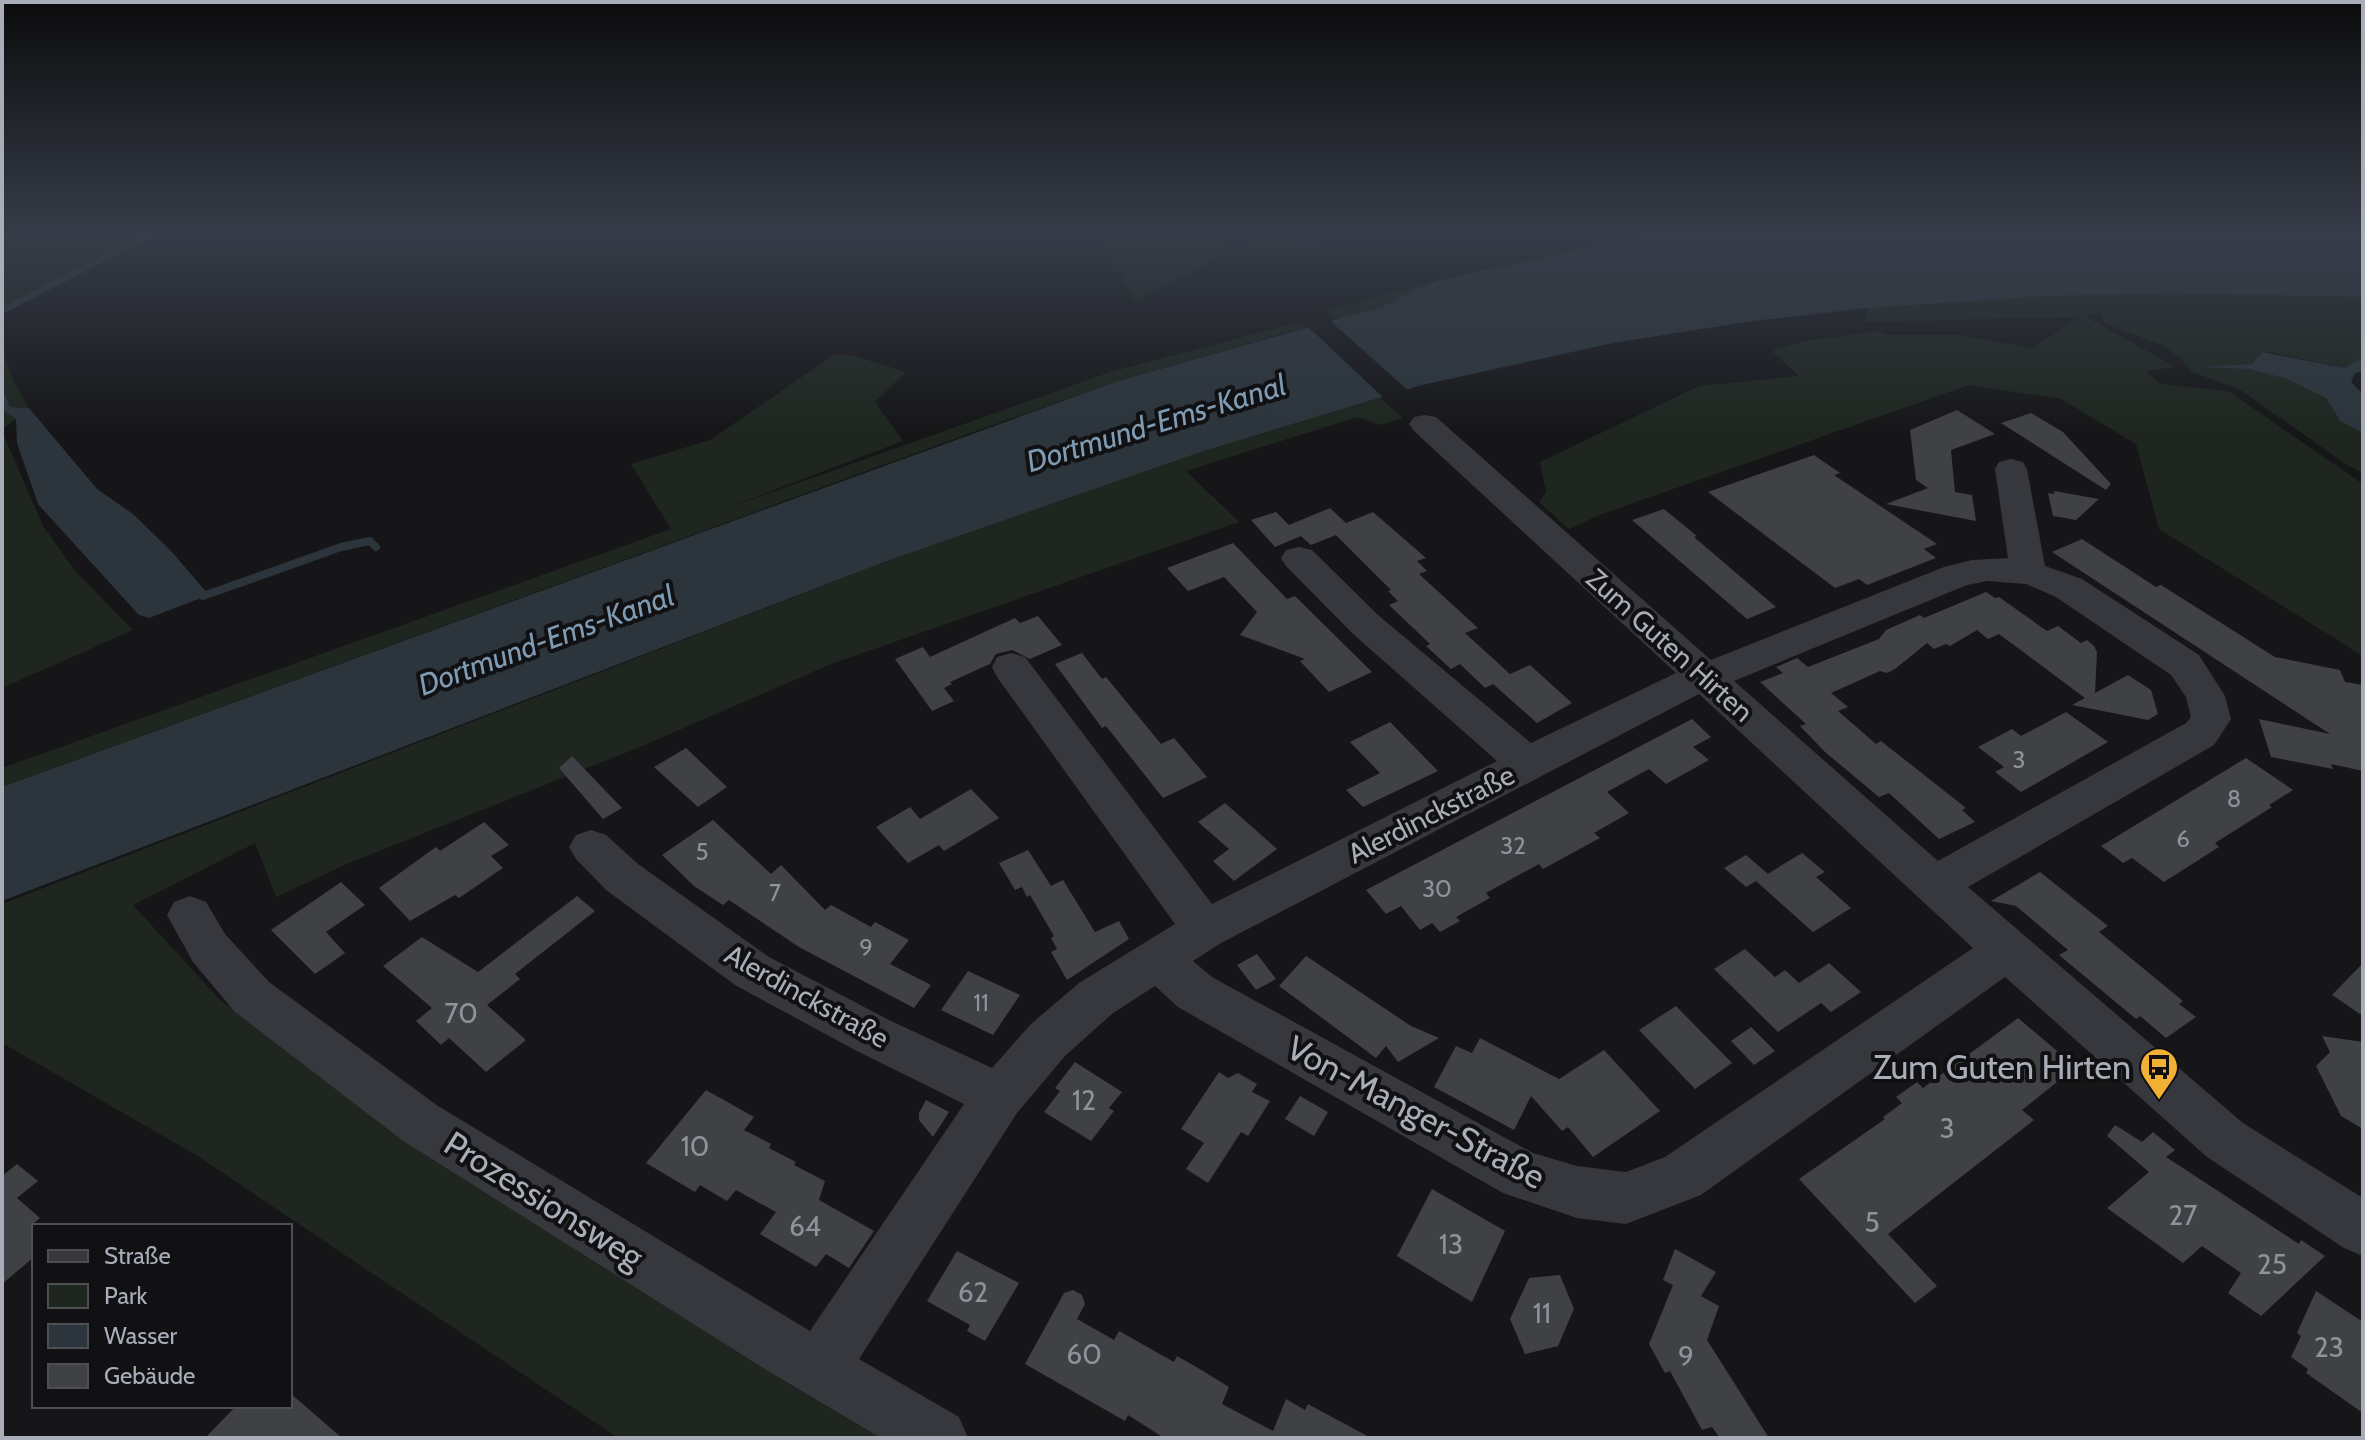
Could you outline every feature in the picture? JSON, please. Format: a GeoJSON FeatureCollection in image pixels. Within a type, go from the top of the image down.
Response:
{"type":"FeatureCollection","features":[{"type":"Feature","properties":{"kind":"street","name":"Zum Guten Hirten"},"geometry":{"type":"LineString","coordinates":[[1425,424],[2007,950],[2225,1140],[2362,1227]]}},
{"type":"Feature","properties":{"kind":"street"},"geometry":{"type":"LineString","coordinates":[[1935,884],[2200,734],[2211,719],[2205,696],[2185,665],[2069,588],[2028,570],[2011,469]]}},
{"type":"Feature","properties":{"kind":"street","name":"Alerdinckstraße"},"geometry":{"type":"LineString","coordinates":[[1299,558],[1365,624],[1528,764]]}},
{"type":"Feature","properties":{"kind":"street","name":"Alerdinckstraße"},"geometry":{"type":"LineString","coordinates":[[819,1369],[999,1096],[1048,1040],[1096,998],[1205,929],[1675,688],[1957,575],[1981,568],[2028,570]]}},
{"type":"Feature","properties":{"kind":"street"},"geometry":{"type":"LineString","coordinates":[[1011,667],[1205,929]]}},
{"type":"Feature","properties":{"kind":"street","name":"Alerdinckstraße"},"geometry":{"type":"LineString","coordinates":[[591,847],[622,877],[752,971],[872,1035],[999,1096]]}},
{"type":"Feature","properties":{"kind":"street","name":"Prozessionsweg"},"geometry":{"type":"LineString","coordinates":[[190,915],[209,948],[252,997],[420,1123],[819,1369],[938,1438]]}},
{"type":"Feature","properties":{"kind":"street","name":"Von-Manger-Straße"},"geometry":{"type":"LineString","coordinates":[[1157,958],[1195,992],[1522,1175],[1577,1192],[1626,1198],[1682,1177],[2007,950]]}},
{"type":"Feature","properties":{"kind":"green space"},"geometry":{"type":"Polygon","coordinates":[[[2,299],[30,299],[2,313],[2,299]]]}},
{"type":"Feature","properties":{"kind":"green space"},"geometry":{"type":"Polygon","coordinates":[[[1369,299],[1398,299],[1335,320],[1325,311],[1369,299]]]}},
{"type":"Feature","properties":{"kind":"green space"},"geometry":{"type":"Polygon","coordinates":[[[2002,299],[2363,299],[2363,357],[2345,368],[2269,352],[2262,352],[2252,364],[2197,367],[2249,369],[2287,379],[2326,398],[2340,421],[2363,433],[2363,473],[2239,389],[2192,372],[2179,357],[2163,346],[2104,323],[2100,311],[2084,316],[2176,367],[2146,371],[2160,384],[2228,391],[2363,484],[2363,656],[2159,529],[2136,444],[2061,399],[1969,385],[1602,514],[1569,529],[1539,502],[1546,492],[1540,462],[1699,386],[1799,376],[1772,351],[1804,341],[1880,331],[1884,335],[1960,335],[2031,348],[2081,317],[1865,322],[1867,308],[2002,299]]]}},
{"type":"Feature","properties":{"kind":"green space"},"geometry":{"type":"Polygon","coordinates":[[[1300,322],[1306,327],[1118,381],[2,787],[2,768],[671,529],[631,464],[710,440],[834,355],[851,355],[906,372],[875,402],[903,441],[722,510],[1110,372],[1300,322]]]}},
{"type":"Feature","properties":{"kind":"green space"},"geometry":{"type":"Polygon","coordinates":[[[2,349],[14,382],[29,408],[3,410],[16,419],[2,429],[2,349]]]}},
{"type":"Feature","properties":{"kind":"green space"},"geometry":{"type":"Polygon","coordinates":[[[1380,398],[1403,418],[1381,425],[1357,417],[1186,471],[1239,522],[831,664],[640,747],[347,864],[276,897],[255,843],[133,905],[220,1000],[355,1094],[884,1438],[618,1438],[196,1155],[2,1043],[2,904],[887,561],[1204,451],[1380,398]]]}},
{"type":"Feature","properties":{"kind":"green space"},"geometry":{"type":"Polygon","coordinates":[[[2,431],[43,526],[75,571],[133,630],[2,688],[2,431]]]}},
{"type":"Feature","properties":{"kind":"water","name":"Dortmund-Ems-Kanal"},"geometry":{"type":"Polygon","coordinates":[[[1398,299],[2002,299],[1867,308],[1753,321],[1618,342],[1422,385],[1204,451],[887,561],[2,901],[2,787],[1118,381],[1384,306],[1398,299]]]}},
{"type":"Feature","properties":{"kind":"water"},"geometry":{"type":"Polygon","coordinates":[[[2262,352],[2345,368],[2363,357],[2363,371],[2355,373],[2351,382],[2363,394],[2363,433],[2340,421],[2326,398],[2287,379],[2249,369],[2197,367],[2252,364],[2262,352]]]}},
{"type":"Feature","properties":{"kind":"water"},"geometry":{"type":"Polygon","coordinates":[[[29,408],[97,489],[133,514],[209,595],[149,618],[139,615],[38,504],[17,443],[16,419],[2,410],[29,408]]]}},
{"type":"Feature","properties":{"kind":"pier"},"geometry":{"type":"Polygon","coordinates":[[[1327,318],[1411,393],[1386,400],[1304,323],[1327,318]]]}},
{"type":"Feature","properties":{"kind":"building"},"geometry":{"type":"Polygon","coordinates":[[[1957,410],[1995,434],[1951,450],[1955,492],[1972,495],[1976,521],[1886,504],[1928,488],[1916,480],[1910,430],[1957,410]]]}},
{"type":"Feature","properties":{"kind":"building"},"geometry":{"type":"Polygon","coordinates":[[[2031,413],[2063,432],[2111,484],[2106,490],[2001,423],[2031,413]]]}},
{"type":"Feature","properties":{"kind":"building"},"geometry":{"type":"Polygon","coordinates":[[[1814,455],[1840,473],[1834,475],[1937,544],[1924,549],[1936,558],[1867,585],[1859,579],[1835,588],[1708,492],[1814,455]]]}},
{"type":"Feature","properties":{"kind":"building"},"geometry":{"type":"Polygon","coordinates":[[[2054,491],[2099,499],[2076,520],[2053,516],[2048,493],[2054,494],[2054,491]]]}},
{"type":"Feature","properties":{"kind":"building"},"geometry":{"type":"Polygon","coordinates":[[[1330,508],[1346,523],[1373,512],[1426,558],[1417,561],[1427,571],[1419,574],[1478,628],[1465,633],[1510,674],[1530,665],[1572,703],[1537,723],[1493,684],[1485,688],[1460,664],[1451,669],[1426,646],[1430,644],[1389,605],[1398,601],[1388,591],[1391,590],[1336,535],[1311,545],[1301,536],[1275,547],[1251,520],[1276,512],[1289,525],[1330,508]]]}},
{"type":"Feature","properties":{"kind":"building"},"geometry":{"type":"Polygon","coordinates":[[[1664,509],[1776,607],[1747,619],[1632,520],[1664,509]]]}},
{"type":"Feature","properties":{"kind":"building"},"geometry":{"type":"Polygon","coordinates":[[[2082,539],[2275,657],[2340,670],[2345,682],[2363,685],[2363,771],[2331,764],[2333,769],[2271,757],[2259,719],[2330,734],[2052,552],[2082,539]]]}},
{"type":"Feature","properties":{"kind":"building"},"geometry":{"type":"Polygon","coordinates":[[[1233,543],[1287,599],[1295,596],[1372,672],[1329,692],[1300,661],[1305,659],[1240,635],[1257,612],[1224,577],[1188,591],[1167,568],[1233,543]]]}},
{"type":"Feature","properties":{"kind":"building"},"geometry":{"type":"Polygon","coordinates":[[[1986,592],[1999,597],[2047,631],[2058,626],[2081,643],[2087,640],[2094,646],[2097,652],[2095,693],[2128,675],[2151,690],[2158,714],[2148,720],[2072,705],[2085,698],[1999,634],[1988,639],[1977,630],[1950,646],[1946,644],[1934,649],[1927,643],[1895,669],[1887,673],[1880,671],[1831,693],[1848,707],[1838,711],[1876,744],[1881,741],[1966,808],[1962,810],[1975,822],[1939,839],[1889,793],[1879,797],[1825,752],[1800,726],[1806,724],[1760,682],[1783,673],[1776,667],[1797,658],[1808,667],[1879,639],[1886,630],[1920,615],[1924,618],[1986,592]]]}},
{"type":"Feature","properties":{"kind":"building"},"geometry":{"type":"Polygon","coordinates":[[[1038,616],[1062,645],[1030,659],[1012,650],[996,654],[990,664],[950,682],[952,684],[944,688],[954,701],[932,711],[895,659],[923,647],[930,657],[1015,618],[1020,623],[1038,616]]]}},
{"type":"Feature","properties":{"kind":"building"},"geometry":{"type":"Polygon","coordinates":[[[1082,653],[1161,744],[1174,738],[1207,777],[1163,798],[1106,726],[1102,728],[1055,664],[1082,653]]]}},
{"type":"Feature","properties":{"kind":"building"},"geometry":{"type":"Polygon","coordinates":[[[2066,712],[2108,742],[2021,792],[1995,772],[2004,767],[1978,747],[2012,729],[2021,736],[2066,712]]]}},
{"type":"Feature","properties":{"kind":"building"},"geometry":{"type":"Polygon","coordinates":[[[1692,719],[1711,737],[1693,747],[1709,760],[1666,784],[1649,769],[1607,792],[1629,813],[1594,833],[1600,838],[1543,869],[1539,864],[1486,893],[1490,898],[1456,917],[1460,921],[1440,932],[1432,923],[1420,930],[1401,906],[1386,914],[1366,890],[1692,719]]]}},
{"type":"Feature","properties":{"kind":"building"},"geometry":{"type":"Polygon","coordinates":[[[1390,722],[1438,771],[1363,807],[1346,790],[1380,773],[1350,742],[1390,722]]]}},
{"type":"Feature","properties":{"kind":"building"},"geometry":{"type":"Polygon","coordinates":[[[686,748],[727,787],[698,807],[654,767],[686,748]]]}},
{"type":"Feature","properties":{"kind":"building"},"geometry":{"type":"Polygon","coordinates":[[[572,756],[622,808],[603,819],[559,768],[572,756]]]}},
{"type":"Feature","properties":{"kind":"building"},"geometry":{"type":"Polygon","coordinates":[[[2246,758],[2293,790],[2215,843],[2219,847],[2164,882],[2132,858],[2123,863],[2101,846],[2246,758]]]}},
{"type":"Feature","properties":{"kind":"building"},"geometry":{"type":"Polygon","coordinates":[[[971,789],[999,818],[944,851],[939,845],[908,863],[876,827],[910,807],[920,819],[971,789]]]}},
{"type":"Feature","properties":{"kind":"building"},"geometry":{"type":"Polygon","coordinates":[[[1225,803],[1277,849],[1234,881],[1213,861],[1229,849],[1198,822],[1225,803]]]}},
{"type":"Feature","properties":{"kind":"building"},"geometry":{"type":"Polygon","coordinates":[[[713,820],[771,874],[781,865],[825,910],[831,905],[871,927],[875,922],[909,940],[890,964],[931,985],[914,1008],[799,947],[729,900],[723,905],[694,886],[662,855],[713,820]]]}},
{"type":"Feature","properties":{"kind":"building"},"geometry":{"type":"Polygon","coordinates":[[[484,822],[509,845],[491,856],[503,868],[459,898],[455,895],[410,921],[379,888],[436,847],[440,851],[484,822]]]}},
{"type":"Feature","properties":{"kind":"building"},"geometry":{"type":"Polygon","coordinates":[[[1028,850],[1051,886],[1063,880],[1095,932],[1119,921],[1129,939],[1067,980],[1051,952],[1057,949],[1051,938],[1054,936],[1030,895],[1027,897],[1022,887],[1015,890],[999,863],[1028,850]]]}},
{"type":"Feature","properties":{"kind":"building"},"geometry":{"type":"Polygon","coordinates":[[[1802,853],[1825,872],[1816,877],[1851,908],[1813,932],[1756,881],[1802,853]]]}},
{"type":"Feature","properties":{"kind":"building"},"geometry":{"type":"Polygon","coordinates":[[[1746,855],[1768,874],[1746,887],[1724,868],[1746,855]]]}},
{"type":"Feature","properties":{"kind":"building"},"geometry":{"type":"Polygon","coordinates":[[[2040,872],[2108,926],[2099,932],[2183,1001],[2179,1004],[2196,1017],[2166,1038],[2140,1016],[2136,1019],[2059,955],[2068,950],[2016,906],[1991,901],[2040,872]]]}},
{"type":"Feature","properties":{"kind":"building"},"geometry":{"type":"Polygon","coordinates":[[[341,882],[365,905],[326,932],[345,953],[315,974],[271,930],[341,882]]]}},
{"type":"Feature","properties":{"kind":"building"},"geometry":{"type":"Polygon","coordinates":[[[577,896],[595,911],[515,974],[520,979],[487,1005],[526,1040],[486,1072],[449,1038],[441,1045],[416,1021],[432,1008],[383,966],[422,937],[478,972],[577,896]]]}},
{"type":"Feature","properties":{"kind":"building"},"geometry":{"type":"Polygon","coordinates":[[[1745,949],[1775,977],[1785,970],[1799,983],[1829,963],[1861,992],[1831,1012],[1821,1003],[1778,1032],[1714,969],[1745,949]]]}},
{"type":"Feature","properties":{"kind":"building"},"geometry":{"type":"Polygon","coordinates":[[[1257,954],[1276,979],[1256,990],[1237,965],[1257,954]]]}},
{"type":"Feature","properties":{"kind":"building"},"geometry":{"type":"Polygon","coordinates":[[[1306,956],[1411,1026],[1439,1038],[1398,1062],[1386,1046],[1376,1058],[1279,986],[1306,956]]]}},
{"type":"Feature","properties":{"kind":"building"},"geometry":{"type":"Polygon","coordinates":[[[2363,963],[2363,1016],[2332,995],[2363,963]]]}},
{"type":"Feature","properties":{"kind":"building"},"geometry":{"type":"Polygon","coordinates":[[[968,971],[1020,995],[993,1035],[941,1010],[968,971]]]}},
{"type":"Feature","properties":{"kind":"building"},"geometry":{"type":"Polygon","coordinates":[[[1676,1006],[1732,1063],[1695,1089],[1639,1030],[1676,1006]]]}},
{"type":"Feature","properties":{"kind":"building"},"geometry":{"type":"Polygon","coordinates":[[[2018,1018],[2076,1067],[2022,1110],[2034,1120],[1888,1234],[1937,1286],[1915,1303],[1799,1179],[1885,1119],[1883,1117],[1902,1103],[1896,1097],[1917,1082],[1923,1088],[2018,1018]]]}},
{"type":"Feature","properties":{"kind":"building"},"geometry":{"type":"Polygon","coordinates":[[[1751,1027],[1775,1051],[1754,1065],[1731,1041],[1751,1027]]]}},
{"type":"Feature","properties":{"kind":"building"},"geometry":{"type":"Polygon","coordinates":[[[2322,1036],[2363,1042],[2363,1129],[2341,1116],[2316,1066],[2330,1052],[2322,1036]]]}},
{"type":"Feature","properties":{"kind":"building"},"geometry":{"type":"Polygon","coordinates":[[[1480,1038],[1559,1079],[1604,1050],[1660,1111],[1593,1157],[1568,1127],[1562,1131],[1531,1096],[1514,1130],[1434,1087],[1456,1046],[1472,1053],[1480,1038]]]}},
{"type":"Feature","properties":{"kind":"building"},"geometry":{"type":"Polygon","coordinates":[[[1075,1062],[1122,1092],[1109,1108],[1114,1111],[1091,1141],[1044,1112],[1060,1091],[1055,1088],[1075,1062]]]}},
{"type":"Feature","properties":{"kind":"building"},"geometry":{"type":"Polygon","coordinates":[[[1219,1072],[1228,1078],[1238,1073],[1257,1084],[1252,1092],[1270,1101],[1248,1136],[1241,1132],[1208,1183],[1186,1169],[1204,1143],[1181,1129],[1219,1072]]]}},
{"type":"Feature","properties":{"kind":"building"},"geometry":{"type":"Polygon","coordinates":[[[706,1090],[754,1117],[744,1130],[771,1144],[769,1148],[796,1162],[794,1165],[825,1181],[819,1200],[874,1231],[849,1268],[826,1254],[816,1267],[760,1234],[776,1212],[736,1190],[727,1201],[700,1185],[695,1192],[646,1163],[706,1090]]]}},
{"type":"Feature","properties":{"kind":"building"},"geometry":{"type":"Polygon","coordinates":[[[1300,1096],[1328,1112],[1314,1136],[1285,1119],[1300,1096]]]}},
{"type":"Feature","properties":{"kind":"building"},"geometry":{"type":"Polygon","coordinates":[[[926,1100],[949,1112],[933,1137],[919,1120],[926,1100]]]}},
{"type":"Feature","properties":{"kind":"building"},"geometry":{"type":"Polygon","coordinates":[[[2115,1125],[2142,1142],[2153,1132],[2175,1150],[2166,1157],[2299,1244],[2301,1240],[2325,1256],[2261,1316],[2228,1293],[2241,1273],[2202,1246],[2183,1263],[2107,1208],[2149,1172],[2107,1136],[2115,1125]]]}},
{"type":"Feature","properties":{"kind":"building"},"geometry":{"type":"Polygon","coordinates":[[[17,1164],[38,1181],[17,1198],[40,1218],[32,1224],[32,1259],[2,1284],[2,1176],[17,1164]]]}},
{"type":"Feature","properties":{"kind":"building"},"geometry":{"type":"Polygon","coordinates":[[[1432,1189],[1505,1231],[1472,1302],[1397,1256],[1432,1189]]]}},
{"type":"Feature","properties":{"kind":"building"},"geometry":{"type":"Polygon","coordinates":[[[1675,1249],[1716,1272],[1701,1296],[1719,1306],[1707,1340],[1769,1438],[1720,1438],[1712,1427],[1702,1430],[1670,1371],[1665,1373],[1649,1344],[1673,1285],[1663,1280],[1675,1249]]]}},
{"type":"Feature","properties":{"kind":"building"},"geometry":{"type":"Polygon","coordinates":[[[957,1251],[1019,1283],[985,1341],[967,1331],[970,1325],[927,1301],[957,1251]]]}},
{"type":"Feature","properties":{"kind":"building"},"geometry":{"type":"Polygon","coordinates":[[[1560,1275],[1574,1309],[1558,1346],[1525,1354],[1510,1319],[1529,1278],[1560,1275]]]}},
{"type":"Feature","properties":{"kind":"building"},"geometry":{"type":"Polygon","coordinates":[[[1073,1290],[1082,1295],[1085,1304],[1077,1319],[1114,1340],[1119,1331],[1174,1362],[1177,1356],[1198,1368],[1229,1387],[1222,1404],[1273,1431],[1286,1399],[1305,1410],[1308,1404],[1371,1438],[1164,1438],[1128,1415],[1125,1421],[1025,1364],[1064,1293],[1073,1290]]]}},
{"type":"Feature","properties":{"kind":"building"},"geometry":{"type":"Polygon","coordinates":[[[2316,1291],[2363,1322],[2363,1413],[2306,1373],[2308,1369],[2291,1357],[2301,1336],[2297,1333],[2316,1291]]]}},
{"type":"Feature","properties":{"kind":"building"},"geometry":{"type":"Polygon","coordinates":[[[292,1395],[342,1438],[205,1438],[234,1408],[292,1408],[292,1395]]]}},
{"type":"Feature","properties":{"kind":"waterway"},"geometry":{"type":"LineString","coordinates":[[2,311],[25,299]]}},
{"type":"Feature","properties":{"kind":"waterway"},"geometry":{"type":"LineString","coordinates":[[2,395],[7,408],[15,413]]}},
{"type":"Feature","properties":{"kind":"waterway"},"geometry":{"type":"LineString","coordinates":[[203,596],[341,547],[370,541],[376,547]]}},
{"type":"Feature","properties":{"kind":"place","name":"Zum Guten Hirten"},"geometry":{"type":"Point","coordinates":[2159,1101]}}]}
